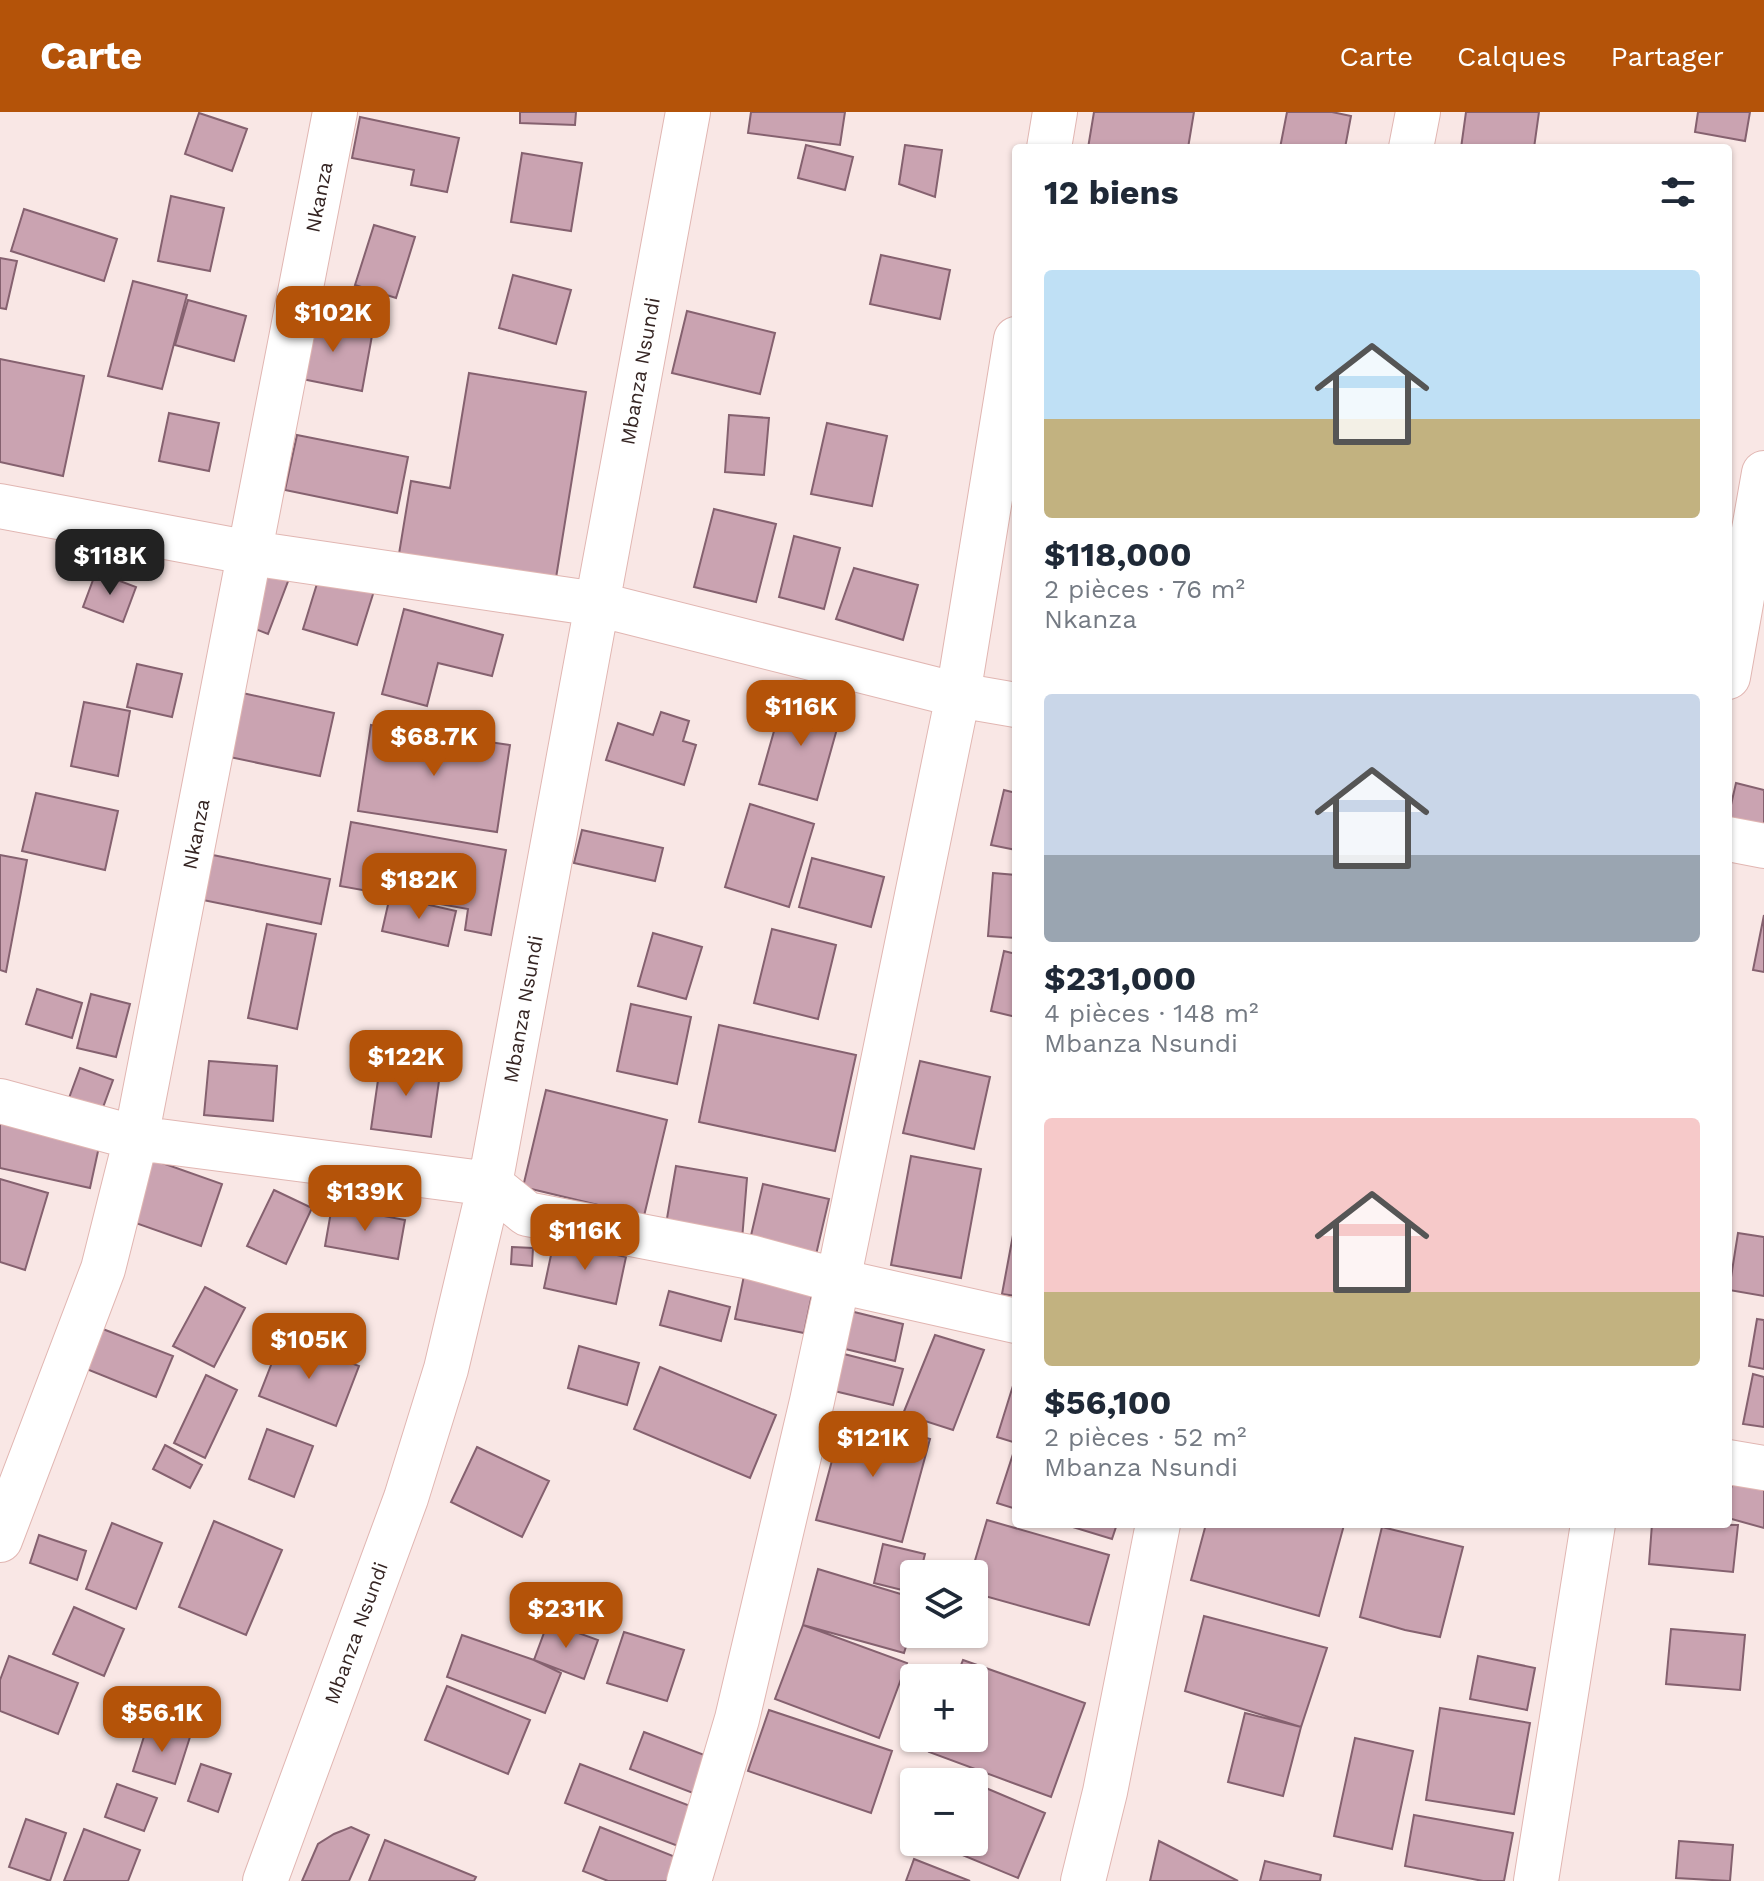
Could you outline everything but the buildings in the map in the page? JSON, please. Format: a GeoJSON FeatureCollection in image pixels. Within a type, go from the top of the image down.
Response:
{"type":"FeatureCollection","features":[{"type":"Feature","properties":{"kind":"street","name":"Nkanza"},"geometry":{"type":"LineString","coordinates":[[0,1540],[103,1269],[136,1138],[335,112]]}},
{"type":"Feature","properties":{"kind":"street","name":"Mbanza Nsundi"},"geometry":{"type":"LineString","coordinates":[[265,1881],[415,1469],[446,1369],[490,1184],[688,112]]}},
{"type":"Feature","properties":{"kind":"street"},"geometry":{"type":"LineString","coordinates":[[1050,144],[1055,112]]}},
{"type":"Feature","properties":{"kind":"street"},"geometry":{"type":"LineString","coordinates":[[1412,144],[1418,112]]}},
{"type":"Feature","properties":{"kind":"street"},"geometry":{"type":"LineString","coordinates":[[689,1881],[737,1719],[838,1281],[958,695],[1012,364]]}},
{"type":"Feature","properties":{"kind":"street"},"geometry":{"type":"LineString","coordinates":[[1732,654],[1764,473]]}},
{"type":"Feature","properties":{"kind":"street"},"geometry":{"type":"LineString","coordinates":[[0,506],[251,553],[597,604],[958,695],[1012,704]]}},
{"type":"Feature","properties":{"kind":"street"},"geometry":{"type":"LineString","coordinates":[[1732,840],[1764,846]]}},
{"type":"Feature","properties":{"kind":"street"},"geometry":{"type":"LineString","coordinates":[[0,1101],[136,1138],[490,1184],[527,1214],[750,1257],[838,1281],[1012,1320]]}},
{"type":"Feature","properties":{"kind":"street"},"geometry":{"type":"LineString","coordinates":[[1732,1463],[1764,1468]]}},
{"type":"Feature","properties":{"kind":"street"},"geometry":{"type":"LineString","coordinates":[[1083,1881],[1105,1792],[1157,1528]]}},
{"type":"Feature","properties":{"kind":"street"},"geometry":{"type":"LineString","coordinates":[[1536,1881],[1592,1528]]}}]}
